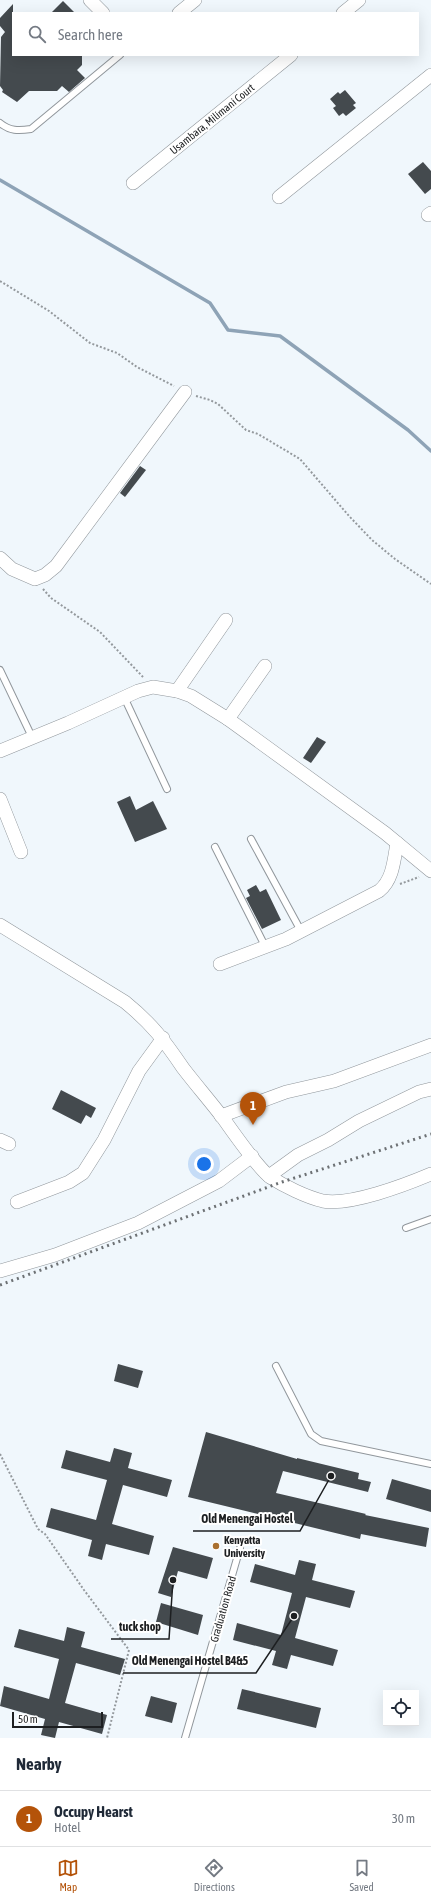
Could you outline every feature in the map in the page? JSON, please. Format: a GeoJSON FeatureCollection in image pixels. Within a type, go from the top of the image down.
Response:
{"type":"FeatureCollection","features":[{"type":"Feature","properties":{"kind":"street"},"geometry":{"type":"LineString","coordinates":[[90,0],[102,12]]}},
{"type":"Feature","properties":{"kind":"street"},"geometry":{"type":"LineString","coordinates":[[180,12],[194,0]]}},
{"type":"Feature","properties":{"kind":"street"},"geometry":{"type":"LineString","coordinates":[[344,12],[359,0]]}},
{"type":"Feature","properties":{"kind":"street","name":"Usambara, Milimani Court"},"geometry":{"type":"LineString","coordinates":[[133,183],[291,56]]}},
{"type":"Feature","properties":{"kind":"street"},"geometry":{"type":"LineString","coordinates":[[279,197],[431,75]]}},
{"type":"Feature","properties":{"kind":"street"},"geometry":{"type":"LineString","coordinates":[[0,558],[12,568],[35,579],[45,575],[56,566],[185,392]]}},
{"type":"Feature","properties":{"kind":"street"},"geometry":{"type":"LineString","coordinates":[[177,691],[226,620]]}},
{"type":"Feature","properties":{"kind":"street"},"geometry":{"type":"LineString","coordinates":[[228,718],[265,666]]}},
{"type":"Feature","properties":{"kind":"street"},"geometry":{"type":"LineString","coordinates":[[0,751],[68,723],[124,697],[153,687],[177,691],[196,699],[228,718],[397,843],[431,870]]}},
{"type":"Feature","properties":{"kind":"street"},"geometry":{"type":"LineString","coordinates":[[0,799],[22,852]]}},
{"type":"Feature","properties":{"kind":"street"},"geometry":{"type":"LineString","coordinates":[[220,964],[266,948],[379,891],[385,886],[393,867],[397,843]]}},
{"type":"Feature","properties":{"kind":"street"},"geometry":{"type":"LineString","coordinates":[[0,925],[125,1002],[144,1018],[163,1038],[184,1068],[269,1176],[302,1193],[323,1201],[347,1201],[410,1183],[431,1174]]}},
{"type":"Feature","properties":{"kind":"street"},"geometry":{"type":"LineString","coordinates":[[17,1202],[69,1182],[83,1173],[104,1140],[139,1071],[163,1038]]}},
{"type":"Feature","properties":{"kind":"street"},"geometry":{"type":"LineString","coordinates":[[221,1116],[286,1092],[334,1081],[431,1045]]}},
{"type":"Feature","properties":{"kind":"street"},"geometry":{"type":"LineString","coordinates":[[269,1176],[298,1155],[328,1140],[359,1121],[419,1092],[431,1089]]}},
{"type":"Feature","properties":{"kind":"street"},"geometry":{"type":"LineString","coordinates":[[0,1272],[74,1248],[138,1223],[219,1181],[252,1156]]}},
{"type":"Feature","properties":{"kind":"lane"},"geometry":{"type":"LineString","coordinates":[[0,123],[8,129],[19,131],[30,129],[119,56]]}},
{"type":"Feature","properties":{"kind":"lane"},"geometry":{"type":"LineString","coordinates":[[0,670],[32,737]]}},
{"type":"Feature","properties":{"kind":"lane"},"geometry":{"type":"LineString","coordinates":[[124,697],[167,789]]}},
{"type":"Feature","properties":{"kind":"lane"},"geometry":{"type":"LineString","coordinates":[[251,839],[301,931]]}},
{"type":"Feature","properties":{"kind":"lane"},"geometry":{"type":"LineString","coordinates":[[215,847],[266,948]]}},
{"type":"Feature","properties":{"kind":"lane"},"geometry":{"type":"LineString","coordinates":[[406,1228],[431,1219]]}},
{"type":"Feature","properties":{"kind":"lane"},"geometry":{"type":"LineString","coordinates":[[276,1366],[311,1434],[321,1441],[431,1464]]}},
{"type":"Feature","properties":{"kind":"lane","name":"Graduation Road"},"geometry":{"type":"LineString","coordinates":[[185,1738],[240,1548]]}},
{"type":"Feature","properties":{"kind":"path"},"geometry":{"type":"LineString","coordinates":[[0,281],[49,311],[90,343],[117,353],[137,367],[185,392],[218,404],[246,430],[258,434],[300,459],[349,516],[372,540],[395,559],[431,584]]}},
{"type":"Feature","properties":{"kind":"path"},"geometry":{"type":"LineString","coordinates":[[35,579],[51,598],[100,632],[153,687]]}},
{"type":"Feature","properties":{"kind":"path"},"geometry":{"type":"LineString","coordinates":[[385,886],[412,881],[431,870]]}},
{"type":"Feature","properties":{"kind":"path"},"geometry":{"type":"LineString","coordinates":[[0,1454],[38,1529],[45,1534],[84,1590],[129,1650],[107,1738]]}},
{"type":"Feature","properties":{"kind":"building"},"geometry":{"type":"Polygon","coordinates":[[[63,1],[74,12],[52,12],[63,1]]]}},
{"type":"Feature","properties":{"kind":"building"},"geometry":{"type":"Polygon","coordinates":[[[13,4],[12,56],[82,56],[82,65],[77,70],[85,78],[69,92],[62,86],[57,91],[29,91],[17,102],[2,92],[3,90],[0,86],[1,37],[5,32],[0,26],[0,18],[13,4]]]}},
{"type":"Feature","properties":{"kind":"building"},"geometry":{"type":"Polygon","coordinates":[[[345,90],[356,103],[353,105],[356,108],[346,116],[343,113],[339,116],[333,108],[336,106],[330,99],[338,92],[340,94],[345,90]]]}},
{"type":"Feature","properties":{"kind":"building"},"geometry":{"type":"Polygon","coordinates":[[[423,162],[431,171],[431,189],[425,194],[408,174],[423,162]]]}},
{"type":"Feature","properties":{"kind":"building"},"geometry":{"type":"Polygon","coordinates":[[[140,466],[146,470],[125,497],[120,493],[140,466]]]}},
{"type":"Feature","properties":{"kind":"building"},"geometry":{"type":"Polygon","coordinates":[[[317,737],[326,742],[311,763],[303,758],[317,737]]]}},
{"type":"Feature","properties":{"kind":"building"},"geometry":{"type":"Polygon","coordinates":[[[130,796],[136,810],[153,801],[167,829],[135,842],[117,802],[130,796]]]}},
{"type":"Feature","properties":{"kind":"building"},"geometry":{"type":"Polygon","coordinates":[[[256,885],[260,892],[266,889],[281,920],[262,929],[246,898],[250,896],[247,890],[256,885]]]}},
{"type":"Feature","properties":{"kind":"building"},"geometry":{"type":"Polygon","coordinates":[[[61,1090],[96,1108],[91,1118],[86,1115],[81,1124],[52,1109],[61,1090]]]}},
{"type":"Feature","properties":{"kind":"building"},"geometry":{"type":"Polygon","coordinates":[[[118,1364],[143,1371],[138,1388],[114,1381],[118,1364]]]}},
{"type":"Feature","properties":{"kind":"building"},"geometry":{"type":"Polygon","coordinates":[[[206,1432],[297,1459],[359,1473],[358,1479],[371,1482],[368,1492],[283,1471],[276,1493],[366,1514],[365,1515],[429,1528],[426,1547],[361,1534],[360,1539],[188,1497],[206,1432]]]}},
{"type":"Feature","properties":{"kind":"building"},"geometry":{"type":"Polygon","coordinates":[[[114,1448],[132,1453],[128,1468],[172,1480],[167,1497],[123,1485],[112,1524],[154,1536],[149,1555],[106,1544],[102,1560],[88,1556],[92,1540],[46,1527],[51,1508],[96,1520],[107,1480],[61,1468],[66,1450],[110,1462],[114,1448]]]}},
{"type":"Feature","properties":{"kind":"building"},"geometry":{"type":"Polygon","coordinates":[[[392,1479],[431,1490],[431,1512],[386,1499],[392,1479]]]}},
{"type":"Feature","properties":{"kind":"building"},"geometry":{"type":"Polygon","coordinates":[[[173,1547],[213,1558],[207,1579],[178,1571],[171,1597],[158,1593],[173,1547]]]}},
{"type":"Feature","properties":{"kind":"building"},"geometry":{"type":"Polygon","coordinates":[[[299,1560],[316,1564],[312,1580],[355,1591],[350,1608],[306,1597],[295,1638],[338,1650],[333,1666],[291,1655],[287,1669],[272,1665],[276,1651],[233,1640],[237,1623],[281,1635],[292,1593],[250,1582],[255,1564],[295,1575],[299,1560]]]}},
{"type":"Feature","properties":{"kind":"building"},"geometry":{"type":"Polygon","coordinates":[[[161,1603],[203,1615],[198,1635],[156,1622],[161,1603]]]}},
{"type":"Feature","properties":{"kind":"building"},"geometry":{"type":"Polygon","coordinates":[[[67,1627],[85,1632],[81,1647],[125,1659],[120,1675],[76,1663],[65,1703],[107,1715],[102,1734],[59,1722],[55,1738],[41,1735],[45,1719],[0,1706],[4,1686],[49,1699],[59,1659],[14,1647],[19,1629],[64,1641],[67,1627]]]}},
{"type":"Feature","properties":{"kind":"building"},"geometry":{"type":"Polygon","coordinates":[[[242,1689],[321,1708],[316,1728],[237,1709],[242,1689]]]}},
{"type":"Feature","properties":{"kind":"building"},"geometry":{"type":"Polygon","coordinates":[[[151,1696],[177,1703],[172,1723],[145,1716],[151,1696]]]}},
{"type":"Feature","properties":{"kind":"waterway"},"geometry":{"type":"LineString","coordinates":[[0,180],[210,303],[228,330],[280,336],[408,430],[431,451]]}},
{"type":"Feature","properties":{"kind":"railway"},"geometry":{"type":"LineString","coordinates":[[0,1285],[282,1182],[431,1134]]}},
{"type":"Feature","properties":{"kind":"place","name":"Occupy Hearst"},"geometry":{"type":"Point","coordinates":[253,1125]}},
{"type":"Feature","properties":{"kind":"place","name":"Old Menengai Hostel"},"geometry":{"type":"Point","coordinates":[331,1476]}},
{"type":"Feature","properties":{"kind":"place","name":"Kenyatta University"},"geometry":{"type":"Point","coordinates":[216,1546]}},
{"type":"Feature","properties":{"kind":"place","name":"tuck shop"},"geometry":{"type":"Point","coordinates":[173,1580]}},
{"type":"Feature","properties":{"kind":"place","name":"Old Menengai Hostel B4&5"},"geometry":{"type":"Point","coordinates":[294,1616]}}]}
